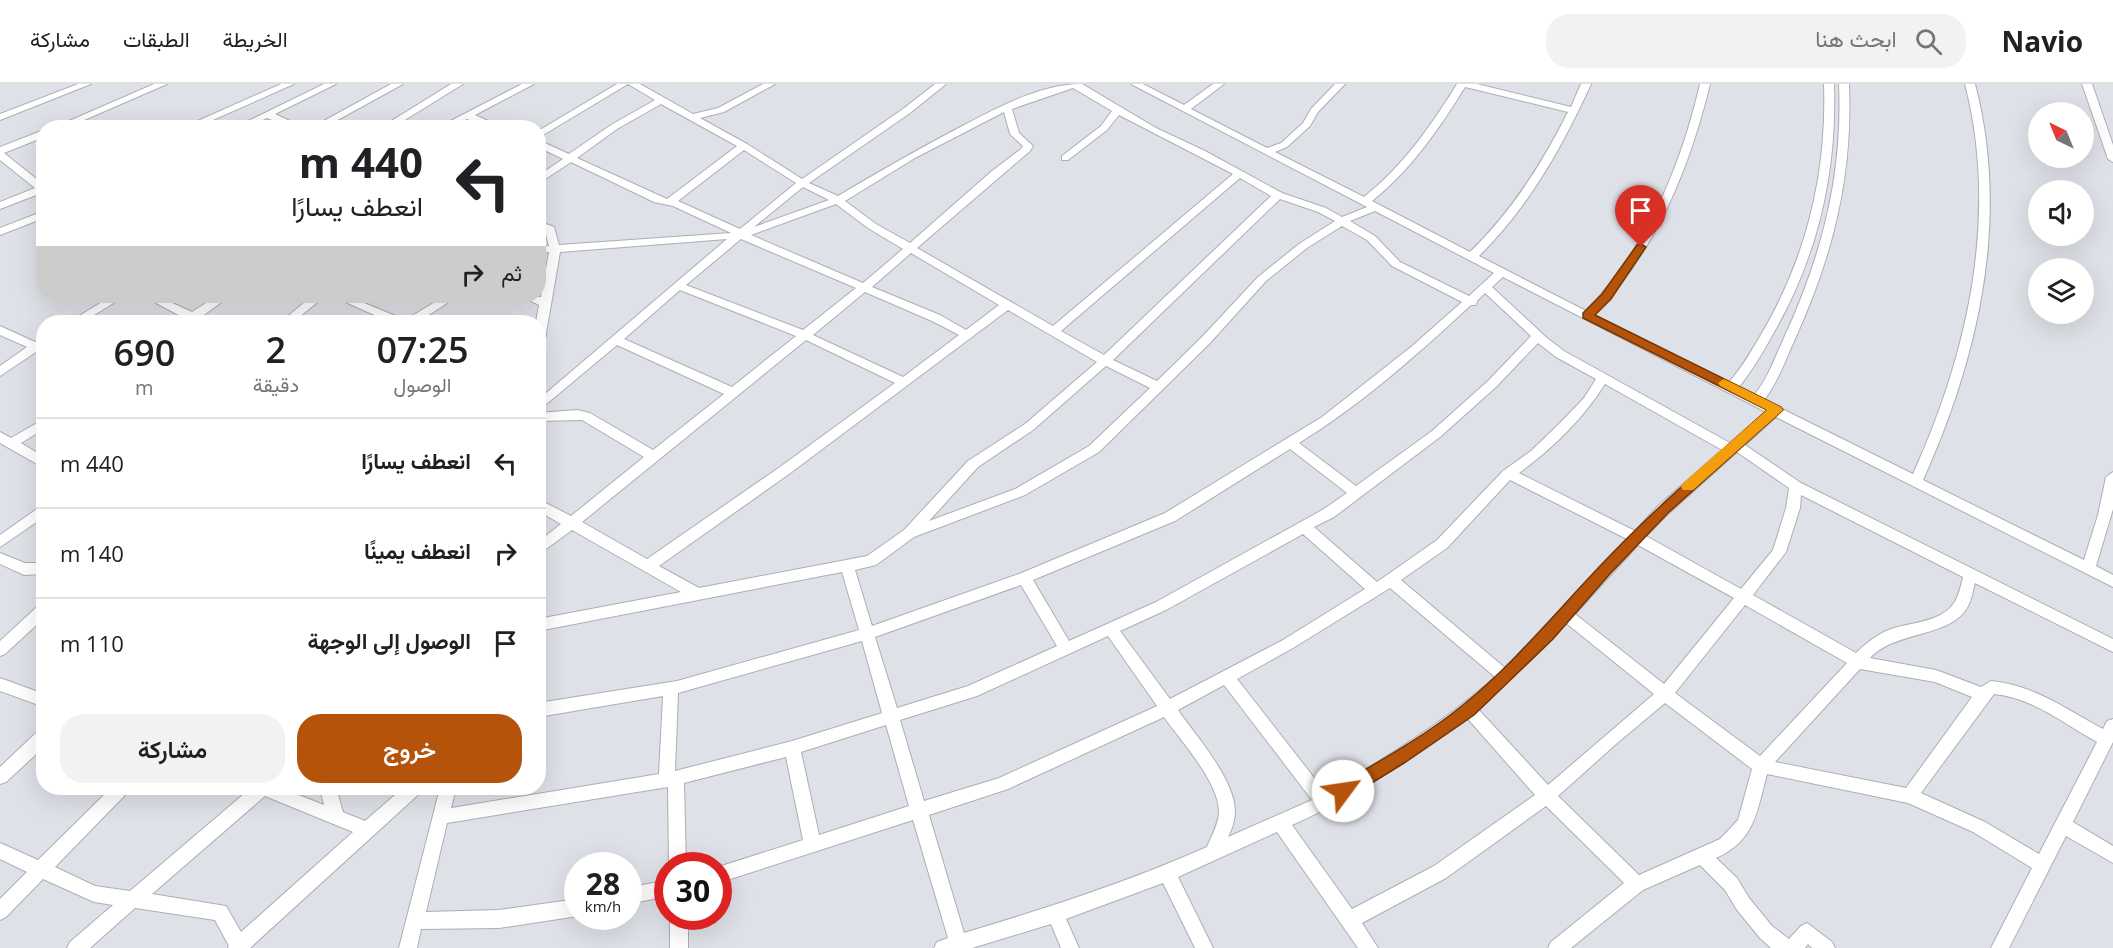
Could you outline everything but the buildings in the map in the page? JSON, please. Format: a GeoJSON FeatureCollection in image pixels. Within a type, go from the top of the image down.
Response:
{"type":"FeatureCollection","features":[{"type":"Feature","properties":{"kind":"street"},"geometry":{"type":"LineString","coordinates":[[0,117],[86,84]]}},
{"type":"Feature","properties":{"kind":"street"},"geometry":{"type":"LineString","coordinates":[[76,120],[162,84]]}},
{"type":"Feature","properties":{"kind":"street"},"geometry":{"type":"LineString","coordinates":[[205,120],[289,84]]}},
{"type":"Feature","properties":{"kind":"street"},"geometry":{"type":"LineString","coordinates":[[254,120],[331,84]]}},
{"type":"Feature","properties":{"kind":"street"},"geometry":{"type":"LineString","coordinates":[[330,120],[398,84]]}},
{"type":"Feature","properties":{"kind":"street"},"geometry":{"type":"LineString","coordinates":[[397,120],[458,84]]}},
{"type":"Feature","properties":{"kind":"street"},"geometry":{"type":"LineString","coordinates":[[457,120],[529,84]]}},
{"type":"Feature","properties":{"kind":"street"},"geometry":{"type":"LineString","coordinates":[[546,130],[624,84]]}},
{"type":"Feature","properties":{"kind":"street"},"geometry":{"type":"LineString","coordinates":[[633,84],[744,146],[802,183],[837,200],[872,226],[1007,305],[1105,361],[1159,387]]}},
{"type":"Feature","properties":{"kind":"street"},"geometry":{"type":"LineString","coordinates":[[690,117],[721,110],[770,84]]}},
{"type":"Feature","properties":{"kind":"street"},"geometry":{"type":"LineString","coordinates":[[546,400],[802,183],[918,104],[941,84]]}},
{"type":"Feature","properties":{"kind":"street"},"geometry":{"type":"LineString","coordinates":[[546,250],[740,235],[787,220],[837,200],[912,156],[1007,108],[1075,84],[1117,111],[1278,195],[1322,210],[1371,238],[1396,264],[1472,302]]}},
{"type":"Feature","properties":{"kind":"street"},"geometry":{"type":"LineString","coordinates":[[1136,84],[1587,316],[1732,387],[2113,581]]}},
{"type":"Feature","properties":{"kind":"street"},"geometry":{"type":"LineString","coordinates":[[1185,109],[1218,84]]}},
{"type":"Feature","properties":{"kind":"street"},"geometry":{"type":"LineString","coordinates":[[1267,151],[1284,145],[1307,124],[1314,111],[1340,84]]}},
{"type":"Feature","properties":{"kind":"street"},"geometry":{"type":"LineString","coordinates":[[909,534],[1020,492],[1094,449],[1159,387],[1262,279],[1303,246],[1370,204],[1417,148],[1462,84]]}},
{"type":"Feature","properties":{"kind":"street"},"geometry":{"type":"LineString","coordinates":[[1466,84],[1490,87],[1574,111]]}},
{"type":"Feature","properties":{"kind":"street"},"geometry":{"type":"LineString","coordinates":[[1472,256],[1492,238],[1507,219],[1548,159],[1586,84]]}},
{"type":"Feature","properties":{"kind":"street"},"geometry":{"type":"LineString","coordinates":[[1587,316],[1606,296],[1631,263],[1666,202],[1692,137],[1705,84]]}},
{"type":"Feature","properties":{"kind":"street"},"geometry":{"type":"LineString","coordinates":[[1732,387],[1786,302],[1813,229],[1825,181],[1829,84]]}},
{"type":"Feature","properties":{"kind":"street"},"geometry":{"type":"LineString","coordinates":[[1756,400],[1773,373],[1804,308],[1829,234],[1841,185],[1844,84]]}},
{"type":"Feature","properties":{"kind":"street"},"geometry":{"type":"LineString","coordinates":[[1916,481],[1954,392],[1973,323],[1980,285],[1984,232],[1984,150],[1970,84]]}},
{"type":"Feature","properties":{"kind":"street"},"geometry":{"type":"LineString","coordinates":[[2087,84],[2109,131],[2113,159]]}},
{"type":"Feature","properties":{"kind":"street"},"geometry":{"type":"LineString","coordinates":[[546,175],[568,158],[661,100]]}},
{"type":"Feature","properties":{"kind":"street"},"geometry":{"type":"LineString","coordinates":[[546,543],[912,248],[1028,146],[1015,134],[1007,108]]}},
{"type":"Feature","properties":{"kind":"street"},"geometry":{"type":"LineString","coordinates":[[1065,158],[1104,128],[1117,111]]}},
{"type":"Feature","properties":{"kind":"street"},"geometry":{"type":"LineString","coordinates":[[266,114],[281,120]]}},
{"type":"Feature","properties":{"kind":"street"},"geometry":{"type":"LineString","coordinates":[[467,115],[480,120]]}},
{"type":"Feature","properties":{"kind":"street"},"geometry":{"type":"LineString","coordinates":[[36,137],[0,153],[36,184]]}},
{"type":"Feature","properties":{"kind":"street"},"geometry":{"type":"LineString","coordinates":[[670,202],[744,146]]}},
{"type":"Feature","properties":{"kind":"street"},"geometry":{"type":"LineString","coordinates":[[546,147],[658,200],[670,202],[740,235],[936,318],[966,335]]}},
{"type":"Feature","properties":{"kind":"street"},"geometry":{"type":"LineString","coordinates":[[1054,331],[1240,174]]}},
{"type":"Feature","properties":{"kind":"street"},"geometry":{"type":"LineString","coordinates":[[0,206],[36,192]]}},
{"type":"Feature","properties":{"kind":"street"},"geometry":{"type":"LineString","coordinates":[[546,623],[871,561],[909,534],[973,464],[1029,427],[1105,361],[1278,195]]}},
{"type":"Feature","properties":{"kind":"street"},"geometry":{"type":"LineString","coordinates":[[0,232],[36,217]]}},
{"type":"Feature","properties":{"kind":"street"},"geometry":{"type":"LineString","coordinates":[[546,227],[550,229],[555,249],[546,298]]}},
{"type":"Feature","properties":{"kind":"street"},"geometry":{"type":"LineString","coordinates":[[546,709],[671,688],[866,634],[1023,578],[1170,517],[1326,420],[1415,350],[1472,302],[1503,271]]}},
{"type":"Feature","properties":{"kind":"street"},"geometry":{"type":"LineString","coordinates":[[679,286],[804,335],[904,383]]}},
{"type":"Feature","properties":{"kind":"street"},"geometry":{"type":"LineString","coordinates":[[1487,288],[1560,354],[1602,379],[1735,448],[1796,486],[2113,646]]}},
{"type":"Feature","properties":{"kind":"street"},"geometry":{"type":"LineString","coordinates":[[87,315],[107,303]]}},
{"type":"Feature","properties":{"kind":"street"},"geometry":{"type":"LineString","coordinates":[[162,303],[185,315]]}},
{"type":"Feature","properties":{"kind":"street"},"geometry":{"type":"LineString","coordinates":[[200,315],[215,303]]}},
{"type":"Feature","properties":{"kind":"street"},"geometry":{"type":"LineString","coordinates":[[295,315],[310,303]]}},
{"type":"Feature","properties":{"kind":"street"},"geometry":{"type":"LineString","coordinates":[[354,303],[383,315]]}},
{"type":"Feature","properties":{"kind":"street"},"geometry":{"type":"LineString","coordinates":[[422,315],[442,303]]}},
{"type":"Feature","properties":{"kind":"street"},"geometry":{"type":"LineString","coordinates":[[543,315],[545,303]]}},
{"type":"Feature","properties":{"kind":"street"},"geometry":{"type":"LineString","coordinates":[[648,566],[723,515],[1007,305]]}},
{"type":"Feature","properties":{"kind":"street"},"geometry":{"type":"LineString","coordinates":[[0,330],[36,344]]}},
{"type":"Feature","properties":{"kind":"street"},"geometry":{"type":"LineString","coordinates":[[440,817],[672,779],[792,748],[972,691],[1161,606],[1329,513],[1436,434],[1492,384],[1538,336]]}},
{"type":"Feature","properties":{"kind":"street"},"geometry":{"type":"LineString","coordinates":[[617,340],[733,393]]}},
{"type":"Feature","properties":{"kind":"street"},"geometry":{"type":"LineString","coordinates":[[0,372],[36,349]]}},
{"type":"Feature","properties":{"kind":"street"},"geometry":{"type":"LineString","coordinates":[[732,871],[1002,784],[1167,708],[1288,644],[1376,590],[1442,544],[1508,474],[1536,454],[1566,425],[1588,401],[1602,379]]}},
{"type":"Feature","properties":{"kind":"street"},"geometry":{"type":"LineString","coordinates":[[847,566],[919,811],[951,946],[1055,914],[1167,873],[1281,824],[1399,758],[1469,710],[1505,677],[1681,492],[1735,448],[1776,410]]}},
{"type":"Feature","properties":{"kind":"street"},"geometry":{"type":"LineString","coordinates":[[546,416],[577,414],[586,416],[654,457]]}},
{"type":"Feature","properties":{"kind":"street"},"geometry":{"type":"LineString","coordinates":[[5,442],[36,427]]}},
{"type":"Feature","properties":{"kind":"street"},"geometry":{"type":"LineString","coordinates":[[5,442],[36,459]]}},
{"type":"Feature","properties":{"kind":"street"},"geometry":{"type":"LineString","coordinates":[[1290,442],[1356,493]]}},
{"type":"Feature","properties":{"kind":"street"},"geometry":{"type":"LineString","coordinates":[[1508,474],[1525,480],[1636,537],[1858,663],[1936,676],[1983,694]]}},
{"type":"Feature","properties":{"kind":"street"},"geometry":{"type":"LineString","coordinates":[[2088,568],[2105,515],[2113,477]]}},
{"type":"Feature","properties":{"kind":"street"},"geometry":{"type":"LineString","coordinates":[[1350,920],[1440,872],[1548,796],[1603,745],[1666,693],[1779,552],[1793,508],[1796,486]]}},
{"type":"Feature","properties":{"kind":"street"},"geometry":{"type":"LineString","coordinates":[[546,508],[697,594]]}},
{"type":"Feature","properties":{"kind":"street"},"geometry":{"type":"LineString","coordinates":[[0,542],[36,515]]}},
{"type":"Feature","properties":{"kind":"street"},"geometry":{"type":"LineString","coordinates":[[1305,527],[1376,590]]}},
{"type":"Feature","properties":{"kind":"street"},"geometry":{"type":"LineString","coordinates":[[0,558],[24,569],[36,568]]}},
{"type":"Feature","properties":{"kind":"street"},"geometry":{"type":"LineString","coordinates":[[1557,948],[1637,884],[1726,845],[1745,824],[1761,766],[1872,646],[1892,635],[1934,624],[1954,614],[1962,604],[1971,574]]}},
{"type":"Feature","properties":{"kind":"street"},"geometry":{"type":"LineString","coordinates":[[1023,578],[1066,649]]}},
{"type":"Feature","properties":{"kind":"street"},"geometry":{"type":"LineString","coordinates":[[1391,580],[1505,677]]}},
{"type":"Feature","properties":{"kind":"street"},"geometry":{"type":"LineString","coordinates":[[1565,614],[1629,667],[1761,766],[1910,796],[1979,827],[2042,865]]}},
{"type":"Feature","properties":{"kind":"street"},"geometry":{"type":"LineString","coordinates":[[0,650],[36,616]]}},
{"type":"Feature","properties":{"kind":"street"},"geometry":{"type":"LineString","coordinates":[[1111,628],[1213,773],[1228,809],[1226,823],[1214,851]]}},
{"type":"Feature","properties":{"kind":"street"},"geometry":{"type":"LineString","coordinates":[[1227,677],[1324,802]]}},
{"type":"Feature","properties":{"kind":"street"},"geometry":{"type":"LineString","coordinates":[[0,684],[36,697]]}},
{"type":"Feature","properties":{"kind":"street"},"geometry":{"type":"LineString","coordinates":[[1910,796],[1983,694],[1991,687],[2007,688],[2030,694],[2110,732],[2000,948]]}},
{"type":"Feature","properties":{"kind":"street"},"geometry":{"type":"LineString","coordinates":[[671,688],[672,779],[677,852]]}},
{"type":"Feature","properties":{"kind":"street"},"geometry":{"type":"LineString","coordinates":[[1469,710],[1548,796],[1637,884]]}},
{"type":"Feature","properties":{"kind":"street"},"geometry":{"type":"LineString","coordinates":[[0,777],[36,743]]}},
{"type":"Feature","properties":{"kind":"street"},"geometry":{"type":"LineString","coordinates":[[792,748],[813,845]]}},
{"type":"Feature","properties":{"kind":"street"},"geometry":{"type":"LineString","coordinates":[[0,911],[114,795]]}},
{"type":"Feature","properties":{"kind":"street"},"geometry":{"type":"LineString","coordinates":[[76,948],[255,795]]}},
{"type":"Feature","properties":{"kind":"street"},"geometry":{"type":"LineString","coordinates":[[281,795],[367,830]]}},
{"type":"Feature","properties":{"kind":"street"},"geometry":{"type":"LineString","coordinates":[[330,795],[336,817]]}},
{"type":"Feature","properties":{"kind":"street"},"geometry":{"type":"LineString","coordinates":[[0,851],[94,894],[220,912],[239,947],[406,795]]}},
{"type":"Feature","properties":{"kind":"street"},"geometry":{"type":"LineString","coordinates":[[408,948],[446,795]]}},
{"type":"Feature","properties":{"kind":"street"},"geometry":{"type":"LineString","coordinates":[[1281,824],[1369,948]]}},
{"type":"Feature","properties":{"kind":"street"},"geometry":{"type":"LineString","coordinates":[[2063,825],[2113,855]]}},
{"type":"Feature","properties":{"kind":"street"},"geometry":{"type":"LineString","coordinates":[[1703,855],[1731,884],[1743,904],[1767,932],[1785,948]]}},
{"type":"Feature","properties":{"kind":"street"},"geometry":{"type":"LineString","coordinates":[[1167,873],[1204,948]]}},
{"type":"Feature","properties":{"kind":"street"},"geometry":{"type":"LineString","coordinates":[[415,921],[499,919],[564,909]]}},
{"type":"Feature","properties":{"kind":"street"},"geometry":{"type":"LineString","coordinates":[[1055,914],[1070,948]]}},
{"type":"Feature","properties":{"kind":"street"},"geometry":{"type":"LineString","coordinates":[[679,930],[679,948]]}},
{"type":"Feature","properties":{"kind":"street"},"geometry":{"type":"LineString","coordinates":[[1793,948],[1807,932],[1826,948]]}},
{"type":"Feature","properties":{"kind":"slow traffic"},"geometry":{"type":"LineString","coordinates":[[1688,487],[1776,410],[1724,383]]}},
{"type":"Feature","properties":{"kind":"route"},"geometry":{"type":"LineString","coordinates":[[1343,791],[1399,758],[1469,710],[1547,635],[1604,571],[1681,492],[1729,453],[1776,410],[1587,316],[1606,296],[1641,247]]}}]}
